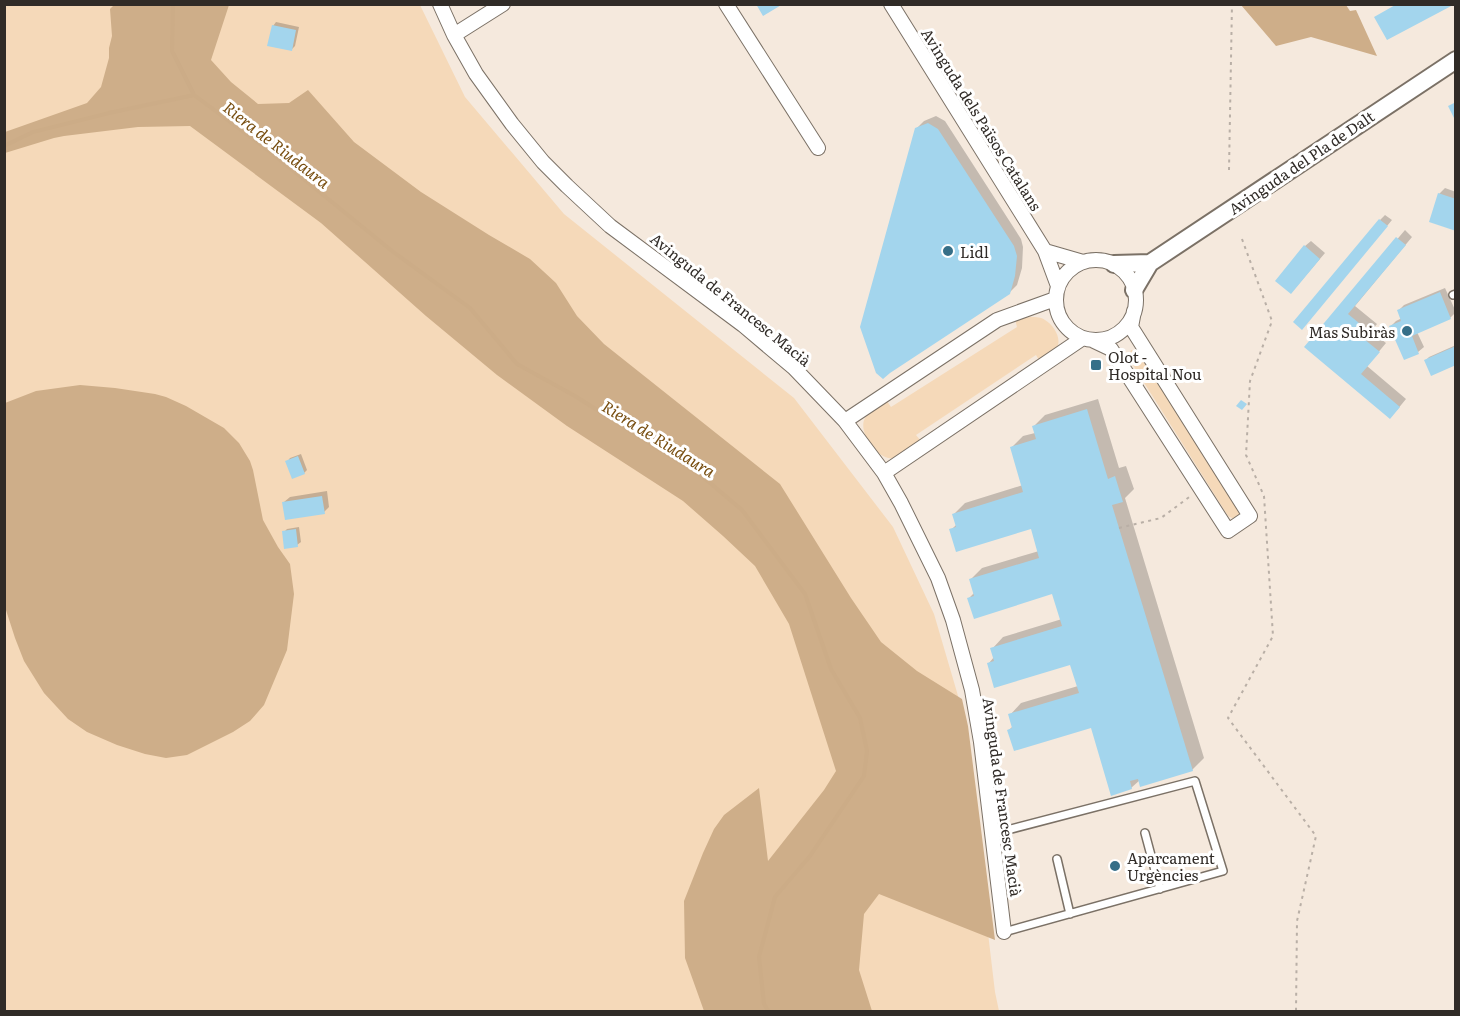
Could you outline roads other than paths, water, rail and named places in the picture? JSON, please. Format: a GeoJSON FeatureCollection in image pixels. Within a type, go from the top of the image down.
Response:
{"type":"FeatureCollection","features":[{"type":"Feature","properties":{"kind":"street","name":"Avinguda de Francesc Macià"},"geometry":{"type":"LineString","coordinates":[[440,4],[476,74],[543,162],[610,226],[743,326],[794,368],[845,421],[884,473],[938,579],[972,690],[981,742],[1004,932]]}},
{"type":"Feature","properties":{"kind":"street"},"geometry":{"type":"LineString","coordinates":[[454,35],[503,4]]}},
{"type":"Feature","properties":{"kind":"street"},"geometry":{"type":"LineString","coordinates":[[726,4],[818,148]]}},
{"type":"Feature","properties":{"kind":"street","name":"Avinguda dels Països Catalans"},"geometry":{"type":"LineString","coordinates":[[891,4],[1045,251],[1056,293]]}},
{"type":"Feature","properties":{"kind":"street","name":"Avinguda del Pla de Dalt"},"geometry":{"type":"LineString","coordinates":[[1134,290],[1150,263],[1454,59]]}},
{"type":"Feature","properties":{"kind":"street"},"geometry":{"type":"LineString","coordinates":[[1045,251],[1083,262]]}},
{"type":"Feature","properties":{"kind":"street"},"geometry":{"type":"LineString","coordinates":[[1114,264],[1127,275],[1136,297],[1131,327],[1250,516],[1228,531],[1111,349],[1075,335],[1061,321],[1057,310],[1056,293],[1063,276],[1072,267],[1094,260],[1114,264],[1150,263]]}},
{"type":"Feature","properties":{"kind":"street"},"geometry":{"type":"LineString","coordinates":[[845,421],[997,320],[1056,293]]}},
{"type":"Feature","properties":{"kind":"street"},"geometry":{"type":"LineString","coordinates":[[884,473],[1088,339],[1114,336],[1130,321],[1134,311]]}},
{"type":"Feature","properties":{"kind":"lane"},"geometry":{"type":"LineString","coordinates":[[992,834],[1195,782],[1223,871],[1004,932]]}},
{"type":"Feature","properties":{"kind":"lane"},"geometry":{"type":"LineString","coordinates":[[1145,833],[1161,889]]}},
{"type":"Feature","properties":{"kind":"lane"},"geometry":{"type":"LineString","coordinates":[[1057,859],[1070,914]]}},
{"type":"Feature","properties":{"kind":"waterway","name":"Riera de Riudaura"},"geometry":{"type":"LineString","coordinates":[[173,4],[172,51],[194,95],[268,150],[392,251],[470,308],[517,364],[575,396],[703,477],[742,510],[805,594],[831,669],[860,718],[867,751],[864,776],[810,856],[775,897],[759,957],[764,1004],[769,1012]]}},
{"type":"Feature","properties":{"kind":"waterway"},"geometry":{"type":"LineString","coordinates":[[4,146],[33,132],[194,95]]}},
{"type":"Feature","properties":{"kind":"place","name":"Lidl"},"geometry":{"type":"Point","coordinates":[948,251]}},
{"type":"Feature","properties":{"kind":"place","name":"Mas Subiràs"},"geometry":{"type":"Point","coordinates":[1407,331]}},
{"type":"Feature","properties":{"kind":"place","name":"Olot - Hospital Nou"},"geometry":{"type":"Point","coordinates":[1096,365]}},
{"type":"Feature","properties":{"kind":"place","name":"Aparcament Urgències"},"geometry":{"type":"Point","coordinates":[1115,866]}}]}
